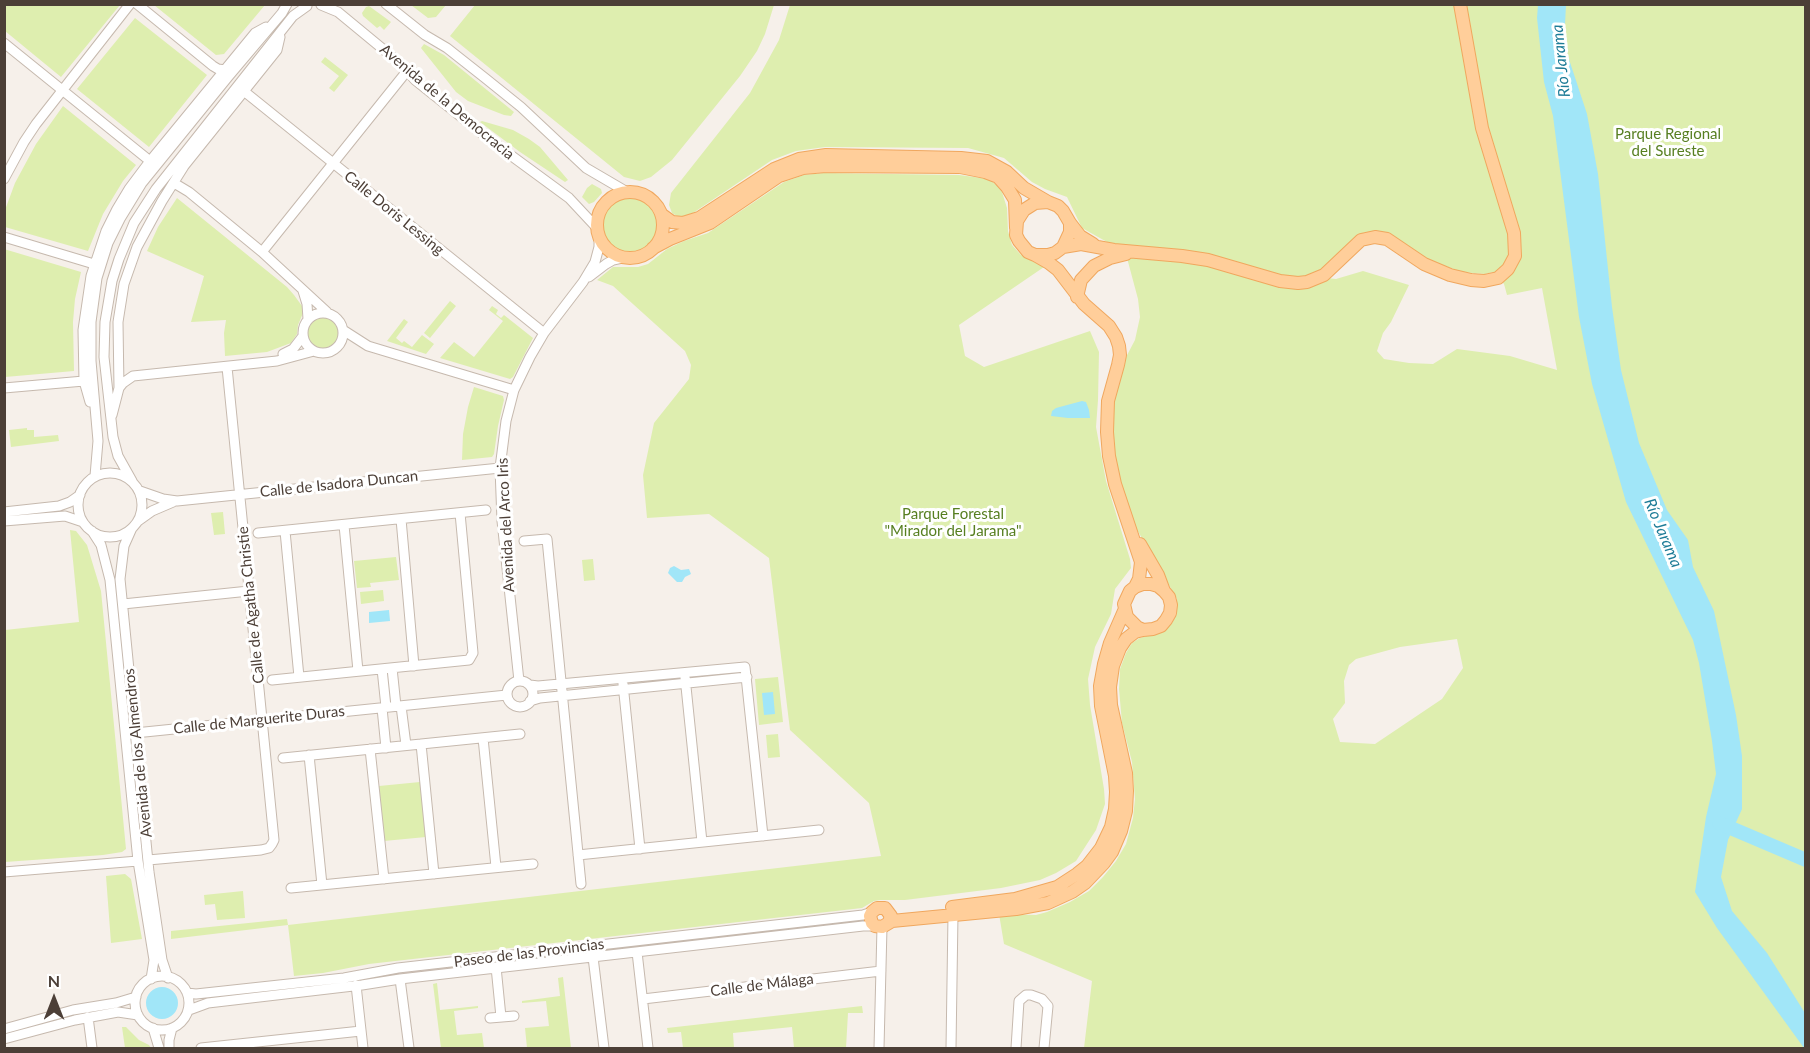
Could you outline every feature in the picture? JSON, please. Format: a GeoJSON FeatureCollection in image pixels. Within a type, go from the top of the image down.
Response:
{"type":"FeatureCollection","features":[{"type":"Feature","properties":{"kind":"main road"},"geometry":{"type":"LineString","coordinates":[[1035,255],[1048,255],[1062,248],[1081,244],[1208,260],[1280,281],[1298,283],[1315,280],[1324,275],[1361,240],[1375,237],[1387,240],[1424,264],[1450,275],[1485,281],[1498,278],[1512,263],[1515,255],[1514,233],[1482,128],[1460,4]]}},
{"type":"Feature","properties":{"kind":"main road"},"geometry":{"type":"LineString","coordinates":[[661,214],[672,222],[683,223],[699,218],[774,169],[799,159],[826,155],[975,159],[987,161],[1006,172],[1013,185],[1016,235],[1023,247],[1054,266],[1077,297],[1109,326],[1119,346],[1119,365],[1108,401],[1109,456],[1115,484],[1141,562],[1139,579],[1126,597],[1124,611],[1131,623],[1143,630],[1161,626],[1170,613],[1169,597],[1158,586],[1143,584],[1135,587]]}},
{"type":"Feature","properties":{"kind":"main road"},"geometry":{"type":"LineString","coordinates":[[653,248],[710,223],[779,176],[803,168],[826,166],[960,167],[985,172],[1058,206],[1064,211],[1080,236],[1103,248]]}},
{"type":"Feature","properties":{"kind":"main road"},"geometry":{"type":"LineString","coordinates":[[627,192],[646,196],[654,202],[661,214],[663,223],[659,241],[646,254],[637,257],[618,255],[610,251],[598,232],[598,218],[602,208],[616,195],[627,192]]}},
{"type":"Feature","properties":{"kind":"main road"},"geometry":{"type":"LineString","coordinates":[[1016,228],[1017,221],[1024,210],[1035,203],[1048,202]]}},
{"type":"Feature","properties":{"kind":"main road"},"geometry":{"type":"LineString","coordinates":[[1067,281],[1061,262],[1062,248],[1068,240],[1070,223]]}},
{"type":"Feature","properties":{"kind":"main road"},"geometry":{"type":"LineString","coordinates":[[1077,297],[1081,280],[1094,266],[1110,258],[1142,252]]}},
{"type":"Feature","properties":{"kind":"main road"},"geometry":{"type":"LineString","coordinates":[[1129,526],[1158,575],[1164,591]]}},
{"type":"Feature","properties":{"kind":"main road","name":"Paseo de las Provincias"},"geometry":{"type":"LineString","coordinates":[[884,921],[904,913],[1016,899],[1057,887],[1068,882],[1087,866],[1101,848],[1115,809],[1115,776],[1101,706],[1100,686],[1110,643],[1124,611]]}},
{"type":"Feature","properties":{"kind":"main road","name":"Paseo de las Provincias"},"geometry":{"type":"LineString","coordinates":[[884,921],[1016,909],[1048,903],[1085,883],[1100,868],[1112,852],[1126,811],[1126,773],[1111,705],[1110,687],[1113,666],[1126,639],[1134,632],[1143,630]]}},
{"type":"Feature","properties":{"kind":"main road"},"geometry":{"type":"LineString","coordinates":[[872,912],[871,920],[884,921]]}},
{"type":"Feature","properties":{"kind":"street"},"geometry":{"type":"LineString","coordinates":[[4,179],[24,142],[61,90],[130,4]]}},
{"type":"Feature","properties":{"kind":"street"},"geometry":{"type":"LineString","coordinates":[[137,4],[213,66],[225,70]]}},
{"type":"Feature","properties":{"kind":"street"},"geometry":{"type":"LineString","coordinates":[[95,476],[98,441],[91,361],[91,322],[97,278],[108,243],[142,183],[287,4]]}},
{"type":"Feature","properties":{"kind":"street"},"geometry":{"type":"LineString","coordinates":[[386,4],[425,35],[447,48],[503,93],[586,168],[627,192]]}},
{"type":"Feature","properties":{"kind":"street"},"geometry":{"type":"LineString","coordinates":[[132,481],[124,475],[105,473],[95,476],[86,484],[80,495],[78,507],[83,522],[92,531],[102,536],[113,537],[123,534],[135,525],[143,504],[140,491],[118,456],[111,423],[104,338],[112,281],[125,242],[146,204],[294,16],[305,5],[321,5]]}},
{"type":"Feature","properties":{"kind":"street","name":"Avenida de la Democracia"},"geometry":{"type":"LineString","coordinates":[[321,5],[338,12],[415,80],[490,140],[569,198],[598,232]]}},
{"type":"Feature","properties":{"kind":"street"},"geometry":{"type":"LineString","coordinates":[[95,415],[84,381],[82,330],[94,264],[104,236],[129,189],[150,161],[255,33],[272,24]]}},
{"type":"Feature","properties":{"kind":"street"},"geometry":{"type":"LineString","coordinates":[[111,423],[119,388],[118,330],[124,284],[147,227],[184,166],[278,50],[281,32]]}},
{"type":"Feature","properties":{"kind":"street"},"geometry":{"type":"LineString","coordinates":[[4,44],[150,161]]}},
{"type":"Feature","properties":{"kind":"street"},"geometry":{"type":"LineString","coordinates":[[262,252],[407,71]]}},
{"type":"Feature","properties":{"kind":"street","name":"Calle Doris Lessing"},"geometry":{"type":"LineString","coordinates":[[245,92],[544,333]]}},
{"type":"Feature","properties":{"kind":"street"},"geometry":{"type":"LineString","coordinates":[[176,129],[189,124]]}},
{"type":"Feature","properties":{"kind":"street"},"geometry":{"type":"LineString","coordinates":[[196,151],[198,138]]}},
{"type":"Feature","properties":{"kind":"street"},"geometry":{"type":"LineString","coordinates":[[174,183],[189,192],[262,252],[303,289],[319,307],[338,318],[344,330],[353,338],[368,346],[514,390]]}},
{"type":"Feature","properties":{"kind":"street"},"geometry":{"type":"LineString","coordinates":[[129,189],[131,201]]}},
{"type":"Feature","properties":{"kind":"street"},"geometry":{"type":"LineString","coordinates":[[104,236],[114,230]]}},
{"type":"Feature","properties":{"kind":"street","name":"Avenida del Arco Iris"},"geometry":{"type":"LineString","coordinates":[[519,681],[502,521],[500,468],[504,429],[514,390],[530,357],[544,333],[583,282],[595,262],[599,247],[598,232]]}},
{"type":"Feature","properties":{"kind":"street"},"geometry":{"type":"LineString","coordinates":[[4,237],[94,264]]}},
{"type":"Feature","properties":{"kind":"street","name":"Avenida del Arco Iris"},"geometry":{"type":"LineString","coordinates":[[583,282],[606,264],[627,257]]}},
{"type":"Feature","properties":{"kind":"street"},"geometry":{"type":"LineString","coordinates":[[303,289],[308,319]]}},
{"type":"Feature","properties":{"kind":"street"},"geometry":{"type":"LineString","coordinates":[[270,362],[293,349],[303,336],[308,319],[317,313],[327,312]]}},
{"type":"Feature","properties":{"kind":"street"},"geometry":{"type":"LineString","coordinates":[[119,388],[126,379],[133,376],[270,362],[314,351],[323,353],[332,351],[343,339],[344,330]]}},
{"type":"Feature","properties":{"kind":"street"},"geometry":{"type":"LineString","coordinates":[[303,336],[307,345],[314,351]]}},
{"type":"Feature","properties":{"kind":"street"},"geometry":{"type":"LineString","coordinates":[[338,346],[368,346]]}},
{"type":"Feature","properties":{"kind":"street"},"geometry":{"type":"LineString","coordinates":[[119,367],[133,376]]}},
{"type":"Feature","properties":{"kind":"street","name":"Calle de Agatha Christie"},"geometry":{"type":"LineString","coordinates":[[143,861],[261,850],[273,844],[274,833],[227,367]]}},
{"type":"Feature","properties":{"kind":"street"},"geometry":{"type":"LineString","coordinates":[[4,388],[84,381]]}},
{"type":"Feature","properties":{"kind":"street","name":"Calle de Isadora Duncan"},"geometry":{"type":"LineString","coordinates":[[140,491],[177,501],[500,468]]}},
{"type":"Feature","properties":{"kind":"street"},"geometry":{"type":"LineString","coordinates":[[4,513],[59,506],[80,495]]}},
{"type":"Feature","properties":{"kind":"street","name":"Calle de Isadora Duncan"},"geometry":{"type":"LineString","coordinates":[[135,525],[152,511],[177,501]]}},
{"type":"Feature","properties":{"kind":"street"},"geometry":{"type":"LineString","coordinates":[[258,533],[486,510]]}},
{"type":"Feature","properties":{"kind":"street"},"geometry":{"type":"LineString","coordinates":[[272,680],[469,660],[473,653],[460,513]]}},
{"type":"Feature","properties":{"kind":"street"},"geometry":{"type":"LineString","coordinates":[[4,521],[64,516],[83,522]]}},
{"type":"Feature","properties":{"kind":"street"},"geometry":{"type":"LineString","coordinates":[[401,519],[414,666]]}},
{"type":"Feature","properties":{"kind":"street","name":"Avenida de los Almendros"},"geometry":{"type":"LineString","coordinates":[[135,525],[124,546],[120,579],[135,733],[143,861],[162,960],[168,978]]}},
{"type":"Feature","properties":{"kind":"street"},"geometry":{"type":"LineString","coordinates":[[344,525],[358,671]]}},
{"type":"Feature","properties":{"kind":"street","name":"Avenida de los Almendros"},"geometry":{"type":"LineString","coordinates":[[92,531],[101,545],[110,580],[154,960],[151,979]]}},
{"type":"Feature","properties":{"kind":"street"},"geometry":{"type":"LineString","coordinates":[[285,531],[299,677]]}},
{"type":"Feature","properties":{"kind":"street","name":"Avenida del Arco Iris"},"geometry":{"type":"LineString","coordinates":[[524,541],[547,539],[581,884]]}},
{"type":"Feature","properties":{"kind":"street"},"geometry":{"type":"LineString","coordinates":[[123,604],[249,591]]}},
{"type":"Feature","properties":{"kind":"street"},"geometry":{"type":"LineString","coordinates":[[747,676],[540,698],[523,706],[514,705],[507,695],[511,684],[519,681],[538,686],[743,666],[747,676],[763,836]]}},
{"type":"Feature","properties":{"kind":"street"},"geometry":{"type":"LineString","coordinates":[[386,748],[391,707],[387,668]]}},
{"type":"Feature","properties":{"kind":"street"},"geometry":{"type":"LineString","coordinates":[[685,672],[702,842]]}},
{"type":"Feature","properties":{"kind":"street"},"geometry":{"type":"LineString","coordinates":[[623,678],[640,849]]}},
{"type":"Feature","properties":{"kind":"street"},"geometry":{"type":"LineString","coordinates":[[530,685],[532,693],[530,701]]}},
{"type":"Feature","properties":{"kind":"street","name":"Calle de Marguerite Duras"},"geometry":{"type":"LineString","coordinates":[[135,733],[507,695]]}},
{"type":"Feature","properties":{"kind":"street"},"geometry":{"type":"LineString","coordinates":[[391,707],[406,745]]}},
{"type":"Feature","properties":{"kind":"street"},"geometry":{"type":"LineString","coordinates":[[283,758],[520,734]]}},
{"type":"Feature","properties":{"kind":"street"},"geometry":{"type":"LineString","coordinates":[[483,738],[496,867]]}},
{"type":"Feature","properties":{"kind":"street"},"geometry":{"type":"LineString","coordinates":[[422,744],[434,873]]}},
{"type":"Feature","properties":{"kind":"street"},"geometry":{"type":"LineString","coordinates":[[370,749],[384,879]]}},
{"type":"Feature","properties":{"kind":"street"},"geometry":{"type":"LineString","coordinates":[[309,755],[322,885]]}},
{"type":"Feature","properties":{"kind":"street"},"geometry":{"type":"LineString","coordinates":[[578,855],[819,831]]}},
{"type":"Feature","properties":{"kind":"street"},"geometry":{"type":"LineString","coordinates":[[4,872],[143,861]]}},
{"type":"Feature","properties":{"kind":"street"},"geometry":{"type":"LineString","coordinates":[[291,888],[533,864]]}},
{"type":"Feature","properties":{"kind":"street","name":"Paseo de las Provincias"},"geometry":{"type":"LineString","coordinates":[[187,993],[196,994],[332,979],[398,968],[863,915],[872,912]]}},
{"type":"Feature","properties":{"kind":"street"},"geometry":{"type":"LineString","coordinates":[[951,1048],[953,915]]}},
{"type":"Feature","properties":{"kind":"street"},"geometry":{"type":"LineString","coordinates":[[879,1048],[884,921]]}},
{"type":"Feature","properties":{"kind":"street","name":"Paseo de las Provincias"},"geometry":{"type":"LineString","coordinates":[[189,1010],[208,1003],[863,926],[884,921]]}},
{"type":"Feature","properties":{"kind":"street"},"geometry":{"type":"LineString","coordinates":[[637,952],[648,1048]]}},
{"type":"Feature","properties":{"kind":"street"},"geometry":{"type":"LineString","coordinates":[[593,957],[604,1048]]}},
{"type":"Feature","properties":{"kind":"street","name":"Paseo de las Provincias"},"geometry":{"type":"LineString","coordinates":[[496,968],[501,1017]]}},
{"type":"Feature","properties":{"kind":"street","name":"Calle de Málaga"},"geometry":{"type":"LineString","coordinates":[[643,999],[881,971]]}},
{"type":"Feature","properties":{"kind":"street"},"geometry":{"type":"LineString","coordinates":[[168,978],[182,984],[189,1000],[189,1010],[179,1025],[162,1030],[147,1025],[138,1015],[136,997],[140,989],[151,979],[168,978]]}},
{"type":"Feature","properties":{"kind":"street"},"geometry":{"type":"LineString","coordinates":[[400,979],[409,1048]]}},
{"type":"Feature","properties":{"kind":"street"},"geometry":{"type":"LineString","coordinates":[[356,985],[363,1048]]}},
{"type":"Feature","properties":{"kind":"street"},"geometry":{"type":"LineString","coordinates":[[1016,1048],[1019,1000],[1026,995],[1031,995],[1042,999],[1048,1006],[1044,1048]]}},
{"type":"Feature","properties":{"kind":"street"},"geometry":{"type":"LineString","coordinates":[[4,1029],[73,1010],[116,1003],[136,997]]}},
{"type":"Feature","properties":{"kind":"street"},"geometry":{"type":"LineString","coordinates":[[4,1039],[88,1017],[118,1012],[138,1015]]}},
{"type":"Feature","properties":{"kind":"street"},"geometry":{"type":"LineString","coordinates":[[490,1018],[514,1016]]}},
{"type":"Feature","properties":{"kind":"street"},"geometry":{"type":"LineString","coordinates":[[88,1017],[92,1048]]}},
{"type":"Feature","properties":{"kind":"street"},"geometry":{"type":"LineString","coordinates":[[153,1028],[167,1048]]}},
{"type":"Feature","properties":{"kind":"street"},"geometry":{"type":"LineString","coordinates":[[167,1048],[172,1028]]}},
{"type":"Feature","properties":{"kind":"street"},"geometry":{"type":"LineString","coordinates":[[201,1048],[361,1031]]}},
{"type":"Feature","properties":{"kind":"green space"},"geometry":{"type":"Polygon","coordinates":[[[5,4],[120,5],[61,77],[5,31],[5,4]]]}},
{"type":"Feature","properties":{"kind":"green space"},"geometry":{"type":"Polygon","coordinates":[[[154,5],[265,5],[224,54],[216,55],[154,5]]]}},
{"type":"Feature","properties":{"kind":"green space"},"geometry":{"type":"Polygon","coordinates":[[[411,5],[446,5],[436,17],[428,18],[411,5]]]}},
{"type":"Feature","properties":{"kind":"green space"},"geometry":{"type":"Polygon","coordinates":[[[475,5],[774,5],[757,51],[740,76],[672,160],[651,177],[640,181],[624,177],[450,36],[475,5]]]}},
{"type":"Feature","properties":{"kind":"green space","name":"Parque Regional del Sureste"},"geometry":{"type":"Polygon","coordinates":[[[790,5],[1805,5],[1805,1048],[1084,1048],[1092,981],[1004,944],[999,914],[1036,915],[1070,902],[1089,891],[1116,861],[1126,844],[1135,799],[1132,762],[1122,723],[1120,669],[1132,643],[1165,630],[1177,613],[1177,599],[1136,528],[1125,501],[1112,442],[1111,416],[1116,387],[1125,359],[1135,340],[1140,317],[1138,299],[1127,258],[1119,245],[1107,242],[1082,228],[1067,197],[1032,182],[1004,158],[968,148],[825,147],[796,151],[772,160],[693,213],[680,218],[672,213],[669,205],[671,193],[750,93],[779,40],[790,5]],[[1365,233],[1353,239],[1327,278],[1336,279],[1363,271],[1409,285],[1383,333],[1377,351],[1384,359],[1433,364],[1457,349],[1510,356],[1557,370],[1542,288],[1507,295],[1504,284],[1493,272],[1485,274],[1461,272],[1430,260],[1392,239],[1378,234],[1365,233]],[[1457,639],[1400,647],[1356,659],[1349,665],[1344,681],[1345,703],[1333,719],[1340,742],[1375,744],[1442,699],[1463,668],[1457,639]]]}},
{"type":"Feature","properties":{"kind":"green space"},"geometry":{"type":"Polygon","coordinates":[[[369,6],[391,22],[384,30],[380,26],[377,28],[363,16],[362,13],[369,6]]]}},
{"type":"Feature","properties":{"kind":"green space"},"geometry":{"type":"Polygon","coordinates":[[[135,18],[207,75],[149,147],[77,89],[135,18]]]}},
{"type":"Feature","properties":{"kind":"green space"},"geometry":{"type":"Polygon","coordinates":[[[424,44],[444,55],[514,112],[511,116],[468,101],[456,92],[421,48],[424,44]]]}},
{"type":"Feature","properties":{"kind":"green space"},"geometry":{"type":"Polygon","coordinates":[[[325,57],[348,75],[334,92],[329,88],[339,76],[321,62],[325,57]]]}},
{"type":"Feature","properties":{"kind":"green space"},"geometry":{"type":"Polygon","coordinates":[[[63,106],[136,165],[123,181],[103,214],[88,251],[5,227],[5,210],[15,183],[36,144],[63,106]]]}},
{"type":"Feature","properties":{"kind":"green space"},"geometry":{"type":"Polygon","coordinates":[[[480,122],[513,130],[529,139],[540,147],[568,180],[565,182],[520,152],[480,122]]]}},
{"type":"Feature","properties":{"kind":"green space","name":"Parque Forestal \"Mirador del Jarama\""},"geometry":{"type":"Polygon","coordinates":[[[823,173],[959,175],[989,179],[1001,189],[1007,208],[1008,231],[1012,245],[1021,255],[1044,267],[959,325],[965,356],[984,367],[1090,331],[1099,352],[1096,427],[1106,481],[1130,559],[1131,568],[1115,589],[1111,614],[1095,647],[1088,679],[1105,804],[1096,830],[1076,861],[1040,880],[1001,888],[905,900],[880,900],[862,908],[369,964],[294,976],[288,925],[881,856],[869,803],[790,730],[769,558],[709,514],[647,518],[643,475],[654,423],[689,379],[691,365],[685,351],[613,286],[597,280],[613,267],[638,267],[648,264],[667,249],[708,233],[784,182],[804,175],[823,173]]]}},
{"type":"Feature","properties":{"kind":"green space"},"geometry":{"type":"Polygon","coordinates":[[[592,184],[601,189],[602,193],[589,204],[582,197],[592,184]]]}},
{"type":"Feature","properties":{"kind":"green space"},"geometry":{"type":"Polygon","coordinates":[[[630,197],[641,199],[650,205],[656,214],[658,225],[656,236],[650,245],[641,251],[630,253],[619,251],[610,245],[604,236],[602,225],[604,214],[610,205],[619,199],[630,197]]]}},
{"type":"Feature","properties":{"kind":"green space"},"geometry":{"type":"Polygon","coordinates":[[[177,198],[294,295],[302,306],[303,313],[297,334],[291,343],[267,352],[225,356],[226,320],[191,322],[204,276],[147,251],[158,227],[177,198]]]}},
{"type":"Feature","properties":{"kind":"green space"},"geometry":{"type":"Polygon","coordinates":[[[4,249],[81,272],[73,322],[74,371],[5,377],[4,249]]]}},
{"type":"Feature","properties":{"kind":"green space"},"geometry":{"type":"Polygon","coordinates":[[[450,301],[456,306],[430,338],[424,333],[450,301]]]}},
{"type":"Feature","properties":{"kind":"green space"},"geometry":{"type":"Polygon","coordinates":[[[492,306],[498,310],[496,314],[501,318],[504,315],[533,338],[510,379],[440,358],[454,342],[474,357],[503,321],[489,310],[492,306]]]}},
{"type":"Feature","properties":{"kind":"green space"},"geometry":{"type":"Polygon","coordinates":[[[323,317],[334,322],[339,333],[334,344],[323,349],[312,344],[307,333],[312,322],[323,317]]]}},
{"type":"Feature","properties":{"kind":"green space"},"geometry":{"type":"Polygon","coordinates":[[[404,319],[408,322],[396,338],[412,347],[422,335],[434,344],[426,354],[387,341],[404,319]]]}},
{"type":"Feature","properties":{"kind":"green space"},"geometry":{"type":"Polygon","coordinates":[[[474,387],[503,396],[504,400],[492,457],[462,460],[463,434],[474,387]]]}},
{"type":"Feature","properties":{"kind":"green space"},"geometry":{"type":"Polygon","coordinates":[[[27,428],[27,430],[34,430],[34,437],[58,435],[59,441],[11,447],[9,430],[27,428]]]}},
{"type":"Feature","properties":{"kind":"green space"},"geometry":{"type":"Polygon","coordinates":[[[223,512],[225,534],[214,535],[211,513],[223,512]]]}},
{"type":"Feature","properties":{"kind":"green space"},"geometry":{"type":"Polygon","coordinates":[[[70,530],[76,531],[87,545],[101,591],[126,849],[122,852],[103,855],[5,862],[5,630],[79,622],[70,530]]]}},
{"type":"Feature","properties":{"kind":"green space"},"geometry":{"type":"Polygon","coordinates":[[[396,557],[399,580],[370,583],[371,587],[357,588],[354,561],[396,557]]]}},
{"type":"Feature","properties":{"kind":"green space"},"geometry":{"type":"Polygon","coordinates":[[[593,559],[595,580],[584,581],[582,560],[593,559]]]}},
{"type":"Feature","properties":{"kind":"green space"},"geometry":{"type":"Polygon","coordinates":[[[383,590],[384,601],[361,604],[360,592],[383,590]]]}},
{"type":"Feature","properties":{"kind":"green space"},"geometry":{"type":"Polygon","coordinates":[[[778,677],[783,722],[759,725],[755,679],[778,677]]]}},
{"type":"Feature","properties":{"kind":"green space"},"geometry":{"type":"Polygon","coordinates":[[[778,734],[780,757],[768,758],[766,735],[778,734]]]}},
{"type":"Feature","properties":{"kind":"green space"},"geometry":{"type":"Polygon","coordinates":[[[420,782],[426,837],[384,841],[379,786],[420,782]]]}},
{"type":"Feature","properties":{"kind":"green space"},"geometry":{"type":"Polygon","coordinates":[[[125,874],[131,879],[142,939],[111,943],[106,876],[125,874]]]}},
{"type":"Feature","properties":{"kind":"green space"},"geometry":{"type":"Polygon","coordinates":[[[243,891],[245,918],[217,920],[215,904],[205,905],[204,895],[243,891]]]}},
{"type":"Feature","properties":{"kind":"green space"},"geometry":{"type":"Polygon","coordinates":[[[287,919],[288,925],[171,939],[171,931],[287,919]]]}},
{"type":"Feature","properties":{"kind":"green space"},"geometry":{"type":"Polygon","coordinates":[[[563,977],[571,1048],[527,1048],[525,1028],[549,1026],[546,1001],[522,1003],[522,1001],[560,996],[558,978],[563,977]]]}},
{"type":"Feature","properties":{"kind":"green space"},"geometry":{"type":"Polygon","coordinates":[[[437,983],[440,1010],[478,1006],[478,1008],[454,1011],[457,1035],[482,1033],[484,1048],[441,1048],[433,984],[437,983]]]}},
{"type":"Feature","properties":{"kind":"green space"},"geometry":{"type":"Polygon","coordinates":[[[862,1006],[863,1013],[848,1013],[846,1048],[794,1048],[792,1027],[733,1033],[734,1048],[683,1048],[681,1032],[668,1033],[667,1028],[862,1006]]]}},
{"type":"Feature","properties":{"kind":"green space"},"geometry":{"type":"Polygon","coordinates":[[[122,1027],[126,1027],[151,1048],[125,1048],[122,1027]]]}},
{"type":"Feature","properties":{"kind":"water","name":"Río Jarama"},"geometry":{"type":"Polygon","coordinates":[[[1538,5],[1566,5],[1564,44],[1587,114],[1598,174],[1621,370],[1639,443],[1667,510],[1688,540],[1693,567],[1714,611],[1736,715],[1742,756],[1742,809],[1728,840],[1721,877],[1732,911],[1767,953],[1805,1013],[1805,1048],[1717,928],[1695,892],[1706,817],[1716,774],[1699,663],[1693,640],[1626,502],[1592,384],[1579,317],[1553,116],[1544,82],[1537,18],[1538,5]]]}},
{"type":"Feature","properties":{"kind":"water"},"geometry":{"type":"Polygon","coordinates":[[[1086,402],[1090,418],[1051,416],[1052,411],[1056,408],[1086,402]]]}},
{"type":"Feature","properties":{"kind":"water"},"geometry":{"type":"Polygon","coordinates":[[[674,566],[681,570],[689,569],[691,574],[682,582],[677,582],[668,573],[674,566]]]}},
{"type":"Feature","properties":{"kind":"water"},"geometry":{"type":"Polygon","coordinates":[[[389,610],[390,621],[369,623],[369,612],[389,610]]]}},
{"type":"Feature","properties":{"kind":"water"},"geometry":{"type":"Polygon","coordinates":[[[773,692],[775,714],[764,715],[762,693],[773,692]]]}},
{"type":"Feature","properties":{"kind":"water"},"geometry":{"type":"Polygon","coordinates":[[[162,987],[173,992],[178,1003],[173,1014],[162,1019],[151,1014],[146,1003],[151,992],[162,987]]]}},
{"type":"Feature","properties":{"kind":"waterway"},"geometry":{"type":"LineString","coordinates":[[1719,823],[1806,860]]}}]}
